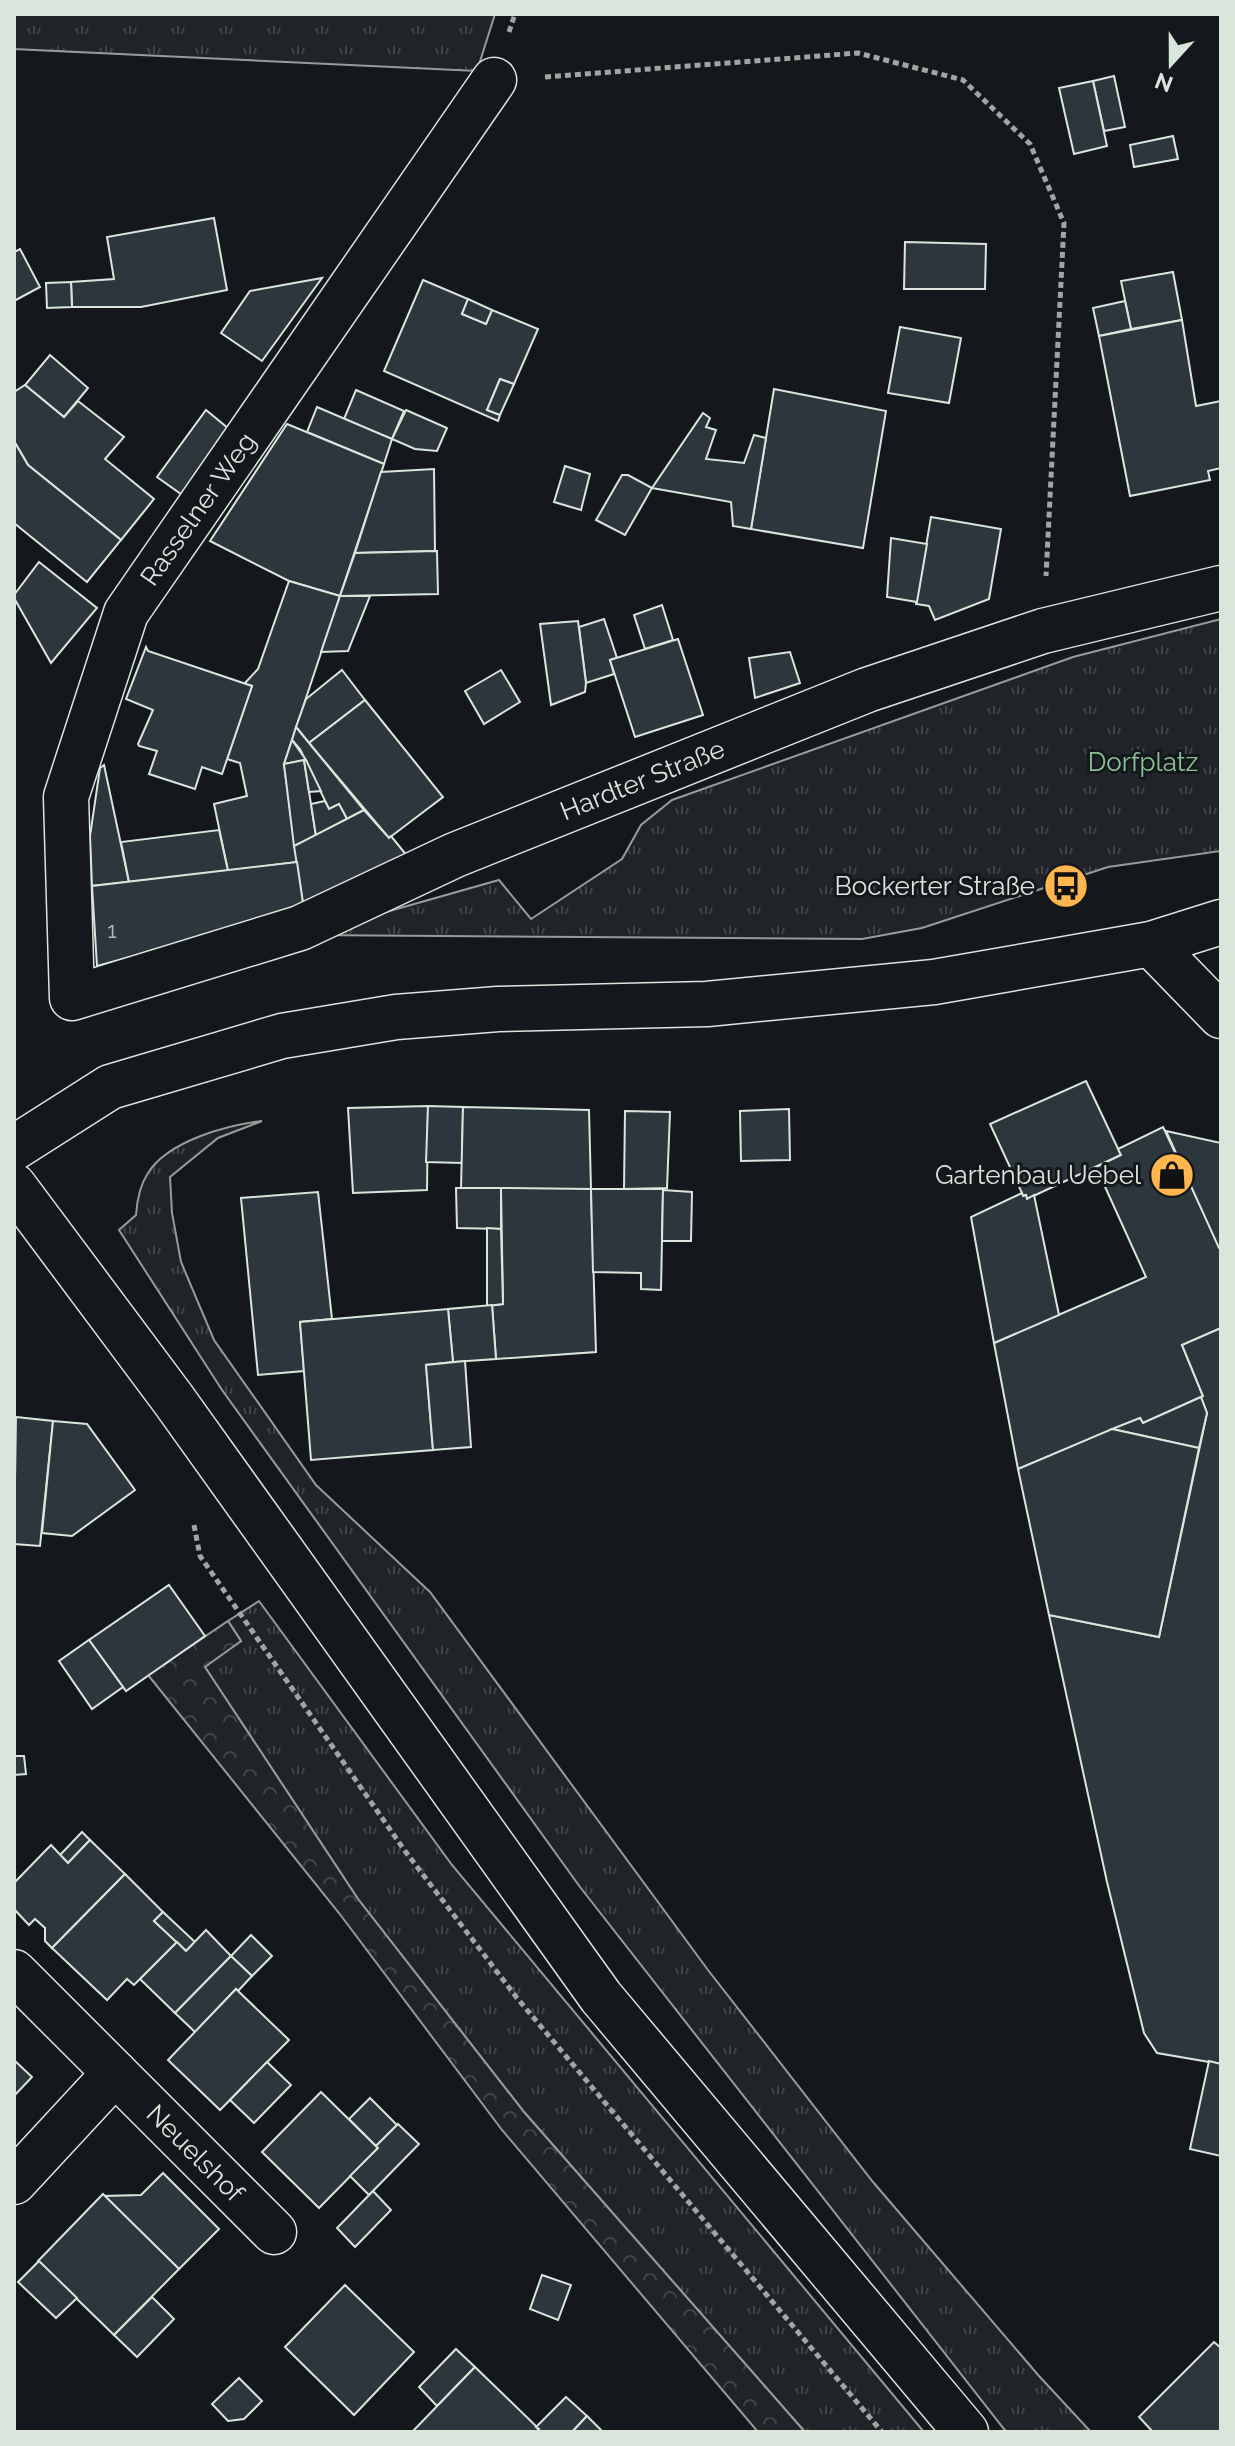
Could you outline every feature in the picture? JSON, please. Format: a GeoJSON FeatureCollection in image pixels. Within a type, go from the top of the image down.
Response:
{"type":"FeatureCollection","features":[{"type":"Feature","properties":{"kind":"street","name":"Rasselner Weg"},"geometry":{"type":"LineString","coordinates":[[72,998],[66,797],[126,613],[494,80]]}},
{"type":"Feature","properties":{"kind":"street","name":"Hardter Straße"},"geometry":{"type":"LineString","coordinates":[[72,998],[300,928],[455,855],[867,690],[1043,631],[1221,588]]}},
{"type":"Feature","properties":{"kind":"street"},"geometry":{"type":"LineString","coordinates":[[14,1148],[110,1087],[282,1036],[396,1017],[498,1009],[707,1004],[934,982],[1151,944],[1221,922]]}},
{"type":"Feature","properties":{"kind":"street"},"geometry":{"type":"LineString","coordinates":[[1151,944],[1221,1016]]}},
{"type":"Feature","properties":{"kind":"street"},"geometry":{"type":"LineString","coordinates":[[14,1186],[173,1399],[601,1997],[966,2432]]}},
{"type":"Feature","properties":{"kind":"street","name":"Neuelshof"},"geometry":{"type":"LineString","coordinates":[[14,1972],[274,2232]]}},
{"type":"Feature","properties":{"kind":"street"},"geometry":{"type":"LineString","coordinates":[[14,2182],[115,2073]]}},
{"type":"Feature","properties":{"kind":"path"},"geometry":{"type":"LineString","coordinates":[[494,80],[858,53],[963,80],[1030,144],[1064,223],[1043,631]]}},
{"type":"Feature","properties":{"kind":"green space"},"geometry":{"type":"Polygon","coordinates":[[[14,14],[495,14],[477,71],[14,49],[14,14]]]}},
{"type":"Feature","properties":{"kind":"green space","name":"Dorfplatz"},"geometry":{"type":"Polygon","coordinates":[[[1221,619],[1221,851],[1108,867],[922,928],[862,939],[305,935],[499,880],[531,919],[622,859],[641,825],[672,800],[1073,657],[1221,619]]]}},
{"type":"Feature","properties":{"kind":"green space"},"geometry":{"type":"Polygon","coordinates":[[[262,1121],[218,1138],[170,1177],[172,1213],[181,1262],[214,1340],[316,1485],[430,1592],[708,1970],[873,2182],[1091,2432],[1007,2432],[1004,2429],[580,1887],[222,1390],[119,1230],[136,1215],[139,1193],[148,1173],[169,1152],[199,1136],[262,1121]]]}},
{"type":"Feature","properties":{"kind":"green space"},"geometry":{"type":"Polygon","coordinates":[[[259,1601],[452,1865],[924,2432],[805,2432],[524,2112],[358,1899],[204,1666],[241,1641],[228,1621],[259,1601]]]}},
{"type":"Feature","properties":{"kind":"green space"},"geometry":{"type":"Polygon","coordinates":[[[228,1621],[241,1641],[205,1667],[358,1899],[524,2112],[805,2432],[758,2432],[502,2130],[339,1913],[148,1675],[228,1621]]]}},
{"type":"Feature","properties":{"kind":"building"},"geometry":{"type":"Polygon","coordinates":[[[1114,76],[1125,127],[1104,131],[1093,81],[1114,76]]]}},
{"type":"Feature","properties":{"kind":"building"},"geometry":{"type":"Polygon","coordinates":[[[1093,81],[1107,146],[1074,154],[1059,88],[1093,81]]]}},
{"type":"Feature","properties":{"kind":"building"},"geometry":{"type":"Polygon","coordinates":[[[1173,136],[1178,159],[1134,167],[1130,145],[1173,136]]]}},
{"type":"Feature","properties":{"kind":"building"},"geometry":{"type":"Polygon","coordinates":[[[214,218],[227,290],[141,307],[72,307],[71,282],[114,279],[107,237],[214,218]]]}},
{"type":"Feature","properties":{"kind":"building"},"geometry":{"type":"Polygon","coordinates":[[[905,242],[986,244],[985,289],[904,289],[905,242]]]}},
{"type":"Feature","properties":{"kind":"building"},"geometry":{"type":"Polygon","coordinates":[[[20,249],[40,287],[14,301],[14,252],[20,249]]]}},
{"type":"Feature","properties":{"kind":"building"},"geometry":{"type":"Polygon","coordinates":[[[1173,272],[1182,320],[1131,329],[1121,281],[1173,272]]]}},
{"type":"Feature","properties":{"kind":"building"},"geometry":{"type":"Polygon","coordinates":[[[322,278],[262,361],[221,333],[250,291],[322,278]]]}},
{"type":"Feature","properties":{"kind":"building"},"geometry":{"type":"Polygon","coordinates":[[[423,280],[468,299],[462,314],[486,324],[492,310],[538,329],[514,384],[500,379],[487,410],[500,415],[498,421],[384,371],[423,280]]]}},
{"type":"Feature","properties":{"kind":"building"},"geometry":{"type":"Polygon","coordinates":[[[71,282],[72,307],[47,308],[46,283],[71,282]]]}},
{"type":"Feature","properties":{"kind":"building"},"geometry":{"type":"Polygon","coordinates":[[[468,299],[492,310],[486,324],[462,314],[468,299]]]}},
{"type":"Feature","properties":{"kind":"building"},"geometry":{"type":"Polygon","coordinates":[[[1125,301],[1131,329],[1099,336],[1093,308],[1125,301]]]}},
{"type":"Feature","properties":{"kind":"building"},"geometry":{"type":"Polygon","coordinates":[[[1182,320],[1196,406],[1221,401],[1221,468],[1208,471],[1210,480],[1130,496],[1099,336],[1182,320]]]}},
{"type":"Feature","properties":{"kind":"building"},"geometry":{"type":"Polygon","coordinates":[[[900,327],[961,338],[949,403],[888,393],[900,327]]]}},
{"type":"Feature","properties":{"kind":"building"},"geometry":{"type":"Polygon","coordinates":[[[50,355],[88,388],[64,417],[25,385],[50,355]]]}},
{"type":"Feature","properties":{"kind":"building"},"geometry":{"type":"Polygon","coordinates":[[[500,379],[514,384],[500,415],[487,410],[500,379]]]}},
{"type":"Feature","properties":{"kind":"building"},"geometry":{"type":"Polygon","coordinates":[[[25,385],[64,417],[78,401],[124,437],[105,459],[154,499],[121,540],[28,465],[14,441],[14,392],[25,385]]]}},
{"type":"Feature","properties":{"kind":"building"},"geometry":{"type":"Polygon","coordinates":[[[774,389],[886,411],[863,548],[751,529],[774,389]]]}},
{"type":"Feature","properties":{"kind":"building"},"geometry":{"type":"Polygon","coordinates":[[[356,390],[404,411],[392,439],[344,419],[356,390]]]}},
{"type":"Feature","properties":{"kind":"building"},"geometry":{"type":"Polygon","coordinates":[[[317,407],[392,439],[384,464],[307,432],[317,407]]]}},
{"type":"Feature","properties":{"kind":"building"},"geometry":{"type":"Polygon","coordinates":[[[206,410],[229,429],[181,494],[157,477],[206,410]]]}},
{"type":"Feature","properties":{"kind":"building"},"geometry":{"type":"Polygon","coordinates":[[[406,410],[447,428],[437,451],[415,449],[392,439],[406,410]]]}},
{"type":"Feature","properties":{"kind":"building"},"geometry":{"type":"Polygon","coordinates":[[[703,413],[710,418],[706,427],[716,430],[706,459],[744,463],[754,435],[766,438],[751,529],[733,526],[731,502],[652,488],[703,413]]]}},
{"type":"Feature","properties":{"kind":"building"},"geometry":{"type":"Polygon","coordinates":[[[287,424],[384,464],[340,596],[289,581],[210,541],[287,424]]]}},
{"type":"Feature","properties":{"kind":"building"},"geometry":{"type":"Polygon","coordinates":[[[14,441],[28,465],[121,540],[87,582],[14,523],[14,441]]]}},
{"type":"Feature","properties":{"kind":"building"},"geometry":{"type":"Polygon","coordinates":[[[565,466],[590,474],[581,510],[554,502],[565,466]]]}},
{"type":"Feature","properties":{"kind":"building"},"geometry":{"type":"Polygon","coordinates":[[[434,469],[435,551],[355,553],[381,472],[434,469]]]}},
{"type":"Feature","properties":{"kind":"building"},"geometry":{"type":"Polygon","coordinates":[[[622,475],[652,488],[625,535],[596,520],[622,475]]]}},
{"type":"Feature","properties":{"kind":"building"},"geometry":{"type":"Polygon","coordinates":[[[931,517],[1001,529],[989,599],[935,620],[929,606],[916,604],[931,517]]]}},
{"type":"Feature","properties":{"kind":"building"},"geometry":{"type":"Polygon","coordinates":[[[891,538],[927,544],[917,602],[887,597],[891,538]]]}},
{"type":"Feature","properties":{"kind":"building"},"geometry":{"type":"Polygon","coordinates":[[[437,551],[438,594],[340,596],[355,553],[437,551]]]}},
{"type":"Feature","properties":{"kind":"building"},"geometry":{"type":"Polygon","coordinates":[[[39,562],[97,608],[51,663],[14,598],[39,562]]]}},
{"type":"Feature","properties":{"kind":"building"},"geometry":{"type":"Polygon","coordinates":[[[289,581],[340,596],[284,764],[297,862],[228,871],[214,804],[247,796],[240,763],[227,759],[252,686],[244,684],[258,669],[289,581]]]}},
{"type":"Feature","properties":{"kind":"building"},"geometry":{"type":"Polygon","coordinates":[[[340,596],[370,596],[348,651],[321,652],[340,596]]]}},
{"type":"Feature","properties":{"kind":"building"},"geometry":{"type":"Polygon","coordinates":[[[662,605],[673,640],[645,649],[634,615],[662,605]]]}},
{"type":"Feature","properties":{"kind":"building"},"geometry":{"type":"Polygon","coordinates":[[[604,619],[617,658],[610,660],[614,674],[586,683],[579,627],[604,619]]]}},
{"type":"Feature","properties":{"kind":"building"},"geometry":{"type":"Polygon","coordinates":[[[578,621],[585,692],[551,705],[540,624],[578,621]]]}},
{"type":"Feature","properties":{"kind":"building"},"geometry":{"type":"Polygon","coordinates":[[[678,639],[703,715],[635,737],[610,660],[678,639]]]}},
{"type":"Feature","properties":{"kind":"building"},"geometry":{"type":"Polygon","coordinates":[[[146,647],[148,651],[252,686],[222,774],[202,767],[195,789],[149,774],[157,751],[138,744],[153,710],[126,699],[146,647]]]}},
{"type":"Feature","properties":{"kind":"building"},"geometry":{"type":"Polygon","coordinates":[[[790,652],[800,683],[755,698],[749,658],[790,652]]]}},
{"type":"Feature","properties":{"kind":"building"},"geometry":{"type":"Polygon","coordinates":[[[342,670],[365,700],[309,743],[296,727],[306,699],[342,670]]]}},
{"type":"Feature","properties":{"kind":"building"},"geometry":{"type":"Polygon","coordinates":[[[501,670],[520,702],[484,724],[465,691],[501,670]]]}},
{"type":"Feature","properties":{"kind":"building"},"geometry":{"type":"Polygon","coordinates":[[[365,700],[443,797],[389,838],[309,743],[365,700]]]}},
{"type":"Feature","properties":{"kind":"building"},"geometry":{"type":"Polygon","coordinates":[[[296,727],[364,810],[347,819],[339,804],[329,809],[300,749],[292,740],[296,727]]]}},
{"type":"Feature","properties":{"kind":"building"},"geometry":{"type":"Polygon","coordinates":[[[292,740],[306,760],[284,764],[292,740]]]}},
{"type":"Feature","properties":{"kind":"building"},"geometry":{"type":"Polygon","coordinates":[[[304,760],[316,836],[294,846],[284,764],[304,760]]]}},
{"type":"Feature","properties":{"kind":"building"},"geometry":{"type":"Polygon","coordinates":[[[306,760],[321,791],[309,792],[306,760]]]}},
{"type":"Feature","properties":{"kind":"building"},"geometry":{"type":"Polygon","coordinates":[[[104,765],[129,882],[92,886],[90,836],[100,768],[104,765]]]}},
{"type":"Feature","properties":{"kind":"building"},"geometry":{"type":"Polygon","coordinates":[[[325,801],[329,809],[339,804],[347,819],[316,836],[311,804],[325,801]]]}},
{"type":"Feature","properties":{"kind":"building"},"geometry":{"type":"Polygon","coordinates":[[[364,810],[408,857],[304,910],[294,846],[364,810]]]}},
{"type":"Feature","properties":{"kind":"building"},"geometry":{"type":"Polygon","coordinates":[[[219,830],[228,871],[129,882],[121,842],[219,830]]]}},
{"type":"Feature","properties":{"kind":"building"},"geometry":{"type":"Polygon","coordinates":[[[297,862],[304,910],[97,966],[92,886],[297,862]]]}},
{"type":"Feature","properties":{"kind":"building"},"geometry":{"type":"Polygon","coordinates":[[[1086,1081],[1121,1155],[1027,1199],[990,1124],[1086,1081]]]}},
{"type":"Feature","properties":{"kind":"building"},"geometry":{"type":"Polygon","coordinates":[[[428,1106],[427,1190],[353,1193],[348,1108],[428,1106]]]}},
{"type":"Feature","properties":{"kind":"building"},"geometry":{"type":"Polygon","coordinates":[[[428,1106],[463,1107],[462,1163],[426,1162],[428,1106]]]}},
{"type":"Feature","properties":{"kind":"building"},"geometry":{"type":"Polygon","coordinates":[[[463,1107],[589,1110],[591,1189],[461,1189],[463,1107]]]}},
{"type":"Feature","properties":{"kind":"building"},"geometry":{"type":"Polygon","coordinates":[[[789,1109],[790,1160],[741,1161],[740,1111],[789,1109]]]}},
{"type":"Feature","properties":{"kind":"building"},"geometry":{"type":"Polygon","coordinates":[[[625,1111],[670,1112],[667,1188],[624,1189],[625,1111]]]}},
{"type":"Feature","properties":{"kind":"building"},"geometry":{"type":"Polygon","coordinates":[[[1163,1127],[1221,1249],[1221,1328],[1182,1345],[1203,1396],[1143,1423],[1140,1418],[1018,1469],[994,1343],[1146,1277],[1096,1167],[1121,1155],[1118,1149],[1163,1127]]]}},
{"type":"Feature","properties":{"kind":"building"},"geometry":{"type":"Polygon","coordinates":[[[1166,1131],[1221,1143],[1221,1249],[1219,1248],[1166,1131]]]}},
{"type":"Feature","properties":{"kind":"building"},"geometry":{"type":"Polygon","coordinates":[[[456,1188],[501,1188],[501,1229],[457,1228],[456,1188]]]}},
{"type":"Feature","properties":{"kind":"building"},"geometry":{"type":"Polygon","coordinates":[[[501,1188],[591,1189],[596,1352],[496,1359],[492,1305],[503,1304],[501,1188]]]}},
{"type":"Feature","properties":{"kind":"building"},"geometry":{"type":"Polygon","coordinates":[[[591,1189],[663,1189],[661,1290],[641,1289],[641,1273],[593,1272],[591,1189]]]}},
{"type":"Feature","properties":{"kind":"building"},"geometry":{"type":"Polygon","coordinates":[[[663,1190],[692,1192],[691,1241],[662,1241],[663,1190]]]}},
{"type":"Feature","properties":{"kind":"building"},"geometry":{"type":"Polygon","coordinates":[[[318,1192],[332,1319],[300,1322],[304,1371],[258,1375],[241,1198],[318,1192]]]}},
{"type":"Feature","properties":{"kind":"building"},"geometry":{"type":"Polygon","coordinates":[[[1022,1193],[1027,1199],[1034,1195],[1059,1315],[994,1343],[971,1217],[1022,1193]]]}},
{"type":"Feature","properties":{"kind":"building"},"geometry":{"type":"Polygon","coordinates":[[[487,1228],[501,1229],[503,1304],[487,1306],[487,1228]]]}},
{"type":"Feature","properties":{"kind":"building"},"geometry":{"type":"Polygon","coordinates":[[[492,1305],[496,1359],[453,1362],[448,1309],[492,1305]]]}},
{"type":"Feature","properties":{"kind":"building"},"geometry":{"type":"Polygon","coordinates":[[[448,1309],[453,1362],[426,1365],[433,1450],[311,1460],[300,1322],[448,1309]]]}},
{"type":"Feature","properties":{"kind":"building"},"geometry":{"type":"Polygon","coordinates":[[[1221,1328],[1221,2064],[1157,2053],[1144,2033],[1107,1882],[1049,1615],[1159,1637],[1207,1413],[1182,1345],[1221,1328]]]}},
{"type":"Feature","properties":{"kind":"building"},"geometry":{"type":"Polygon","coordinates":[[[465,1361],[471,1447],[433,1450],[426,1365],[465,1361]]]}},
{"type":"Feature","properties":{"kind":"building"},"geometry":{"type":"Polygon","coordinates":[[[1201,1397],[1207,1413],[1199,1448],[1112,1429],[1140,1418],[1143,1423],[1201,1397]]]}},
{"type":"Feature","properties":{"kind":"building"},"geometry":{"type":"Polygon","coordinates":[[[16,1417],[53,1421],[40,1546],[14,1544],[16,1417]]]}},
{"type":"Feature","properties":{"kind":"building"},"geometry":{"type":"Polygon","coordinates":[[[53,1421],[87,1424],[135,1490],[72,1536],[42,1533],[53,1421]]]}},
{"type":"Feature","properties":{"kind":"building"},"geometry":{"type":"Polygon","coordinates":[[[1112,1429],[1199,1448],[1159,1637],[1049,1615],[1018,1469],[1112,1429]]]}},
{"type":"Feature","properties":{"kind":"building"},"geometry":{"type":"Polygon","coordinates":[[[169,1585],[205,1636],[126,1691],[89,1640],[169,1585]]]}},
{"type":"Feature","properties":{"kind":"building"},"geometry":{"type":"Polygon","coordinates":[[[89,1640],[123,1687],[92,1709],[59,1661],[89,1640]]]}},
{"type":"Feature","properties":{"kind":"building"},"geometry":{"type":"Polygon","coordinates":[[[14,1756],[24,1756],[26,1774],[14,1775],[14,1756]]]}},
{"type":"Feature","properties":{"kind":"building"},"geometry":{"type":"Polygon","coordinates":[[[82,1832],[90,1840],[68,1863],[60,1855],[82,1832]]]}},
{"type":"Feature","properties":{"kind":"building"},"geometry":{"type":"Polygon","coordinates":[[[90,1840],[125,1874],[52,1948],[45,1941],[45,1928],[35,1919],[29,1925],[14,1909],[14,1883],[51,1845],[68,1863],[90,1840]]]}},
{"type":"Feature","properties":{"kind":"building"},"geometry":{"type":"Polygon","coordinates":[[[125,1874],[163,1912],[154,1921],[177,1942],[134,1985],[127,1979],[107,2000],[52,1948],[125,1874]]]}},
{"type":"Feature","properties":{"kind":"building"},"geometry":{"type":"Polygon","coordinates":[[[163,1912],[195,1942],[186,1951],[154,1921],[163,1912]]]}},
{"type":"Feature","properties":{"kind":"building"},"geometry":{"type":"Polygon","coordinates":[[[206,1930],[231,1956],[175,2013],[140,1979],[177,1942],[186,1951],[206,1930]]]}},
{"type":"Feature","properties":{"kind":"building"},"geometry":{"type":"Polygon","coordinates":[[[251,1935],[272,1956],[252,1976],[231,1956],[251,1935]]]}},
{"type":"Feature","properties":{"kind":"building"},"geometry":{"type":"Polygon","coordinates":[[[231,1956],[252,1976],[195,2032],[175,2013],[231,1956]]]}},
{"type":"Feature","properties":{"kind":"building"},"geometry":{"type":"Polygon","coordinates":[[[236,1989],[289,2040],[220,2110],[168,2060],[236,1989]]]}},
{"type":"Feature","properties":{"kind":"building"},"geometry":{"type":"Polygon","coordinates":[[[14,2060],[32,2077],[14,2096],[14,2060]]]}},
{"type":"Feature","properties":{"kind":"building"},"geometry":{"type":"Polygon","coordinates":[[[1209,2061],[1221,2064],[1221,2156],[1190,2149],[1209,2061]]]}},
{"type":"Feature","properties":{"kind":"building"},"geometry":{"type":"Polygon","coordinates":[[[267,2062],[291,2085],[254,2123],[230,2100],[267,2062]]]}},
{"type":"Feature","properties":{"kind":"building"},"geometry":{"type":"Polygon","coordinates":[[[321,2092],[378,2148],[319,2208],[262,2152],[321,2092]]]}},
{"type":"Feature","properties":{"kind":"building"},"geometry":{"type":"Polygon","coordinates":[[[370,2098],[397,2125],[376,2146],[349,2119],[370,2098]]]}},
{"type":"Feature","properties":{"kind":"building"},"geometry":{"type":"Polygon","coordinates":[[[398,2124],[419,2144],[369,2195],[350,2176],[398,2124]]]}},
{"type":"Feature","properties":{"kind":"building"},"geometry":{"type":"Polygon","coordinates":[[[163,2173],[219,2229],[179,2269],[104,2196],[141,2195],[163,2173]]]}},
{"type":"Feature","properties":{"kind":"building"},"geometry":{"type":"Polygon","coordinates":[[[373,2191],[391,2210],[355,2247],[337,2228],[373,2191]]]}},
{"type":"Feature","properties":{"kind":"building"},"geometry":{"type":"Polygon","coordinates":[[[103,2194],[179,2269],[114,2335],[38,2261],[103,2194]]]}},
{"type":"Feature","properties":{"kind":"building"},"geometry":{"type":"Polygon","coordinates":[[[39,2261],[77,2298],[56,2318],[18,2282],[39,2261]]]}},
{"type":"Feature","properties":{"kind":"building"},"geometry":{"type":"Polygon","coordinates":[[[542,2275],[571,2285],[558,2320],[530,2309],[542,2275]]]}},
{"type":"Feature","properties":{"kind":"building"},"geometry":{"type":"Polygon","coordinates":[[[345,2285],[414,2352],[354,2415],[285,2347],[345,2285]]]}},
{"type":"Feature","properties":{"kind":"building"},"geometry":{"type":"Polygon","coordinates":[[[152,2297],[174,2319],[137,2357],[114,2335],[152,2297]]]}},
{"type":"Feature","properties":{"kind":"building"},"geometry":{"type":"Polygon","coordinates":[[[1214,2342],[1221,2348],[1221,2432],[1153,2432],[1139,2417],[1214,2342]]]}},
{"type":"Feature","properties":{"kind":"building"},"geometry":{"type":"Polygon","coordinates":[[[456,2349],[475,2367],[437,2406],[419,2387],[456,2349]]]}},
{"type":"Feature","properties":{"kind":"building"},"geometry":{"type":"Polygon","coordinates":[[[475,2367],[539,2429],[536,2432],[412,2432],[475,2367]]]}},
{"type":"Feature","properties":{"kind":"building"},"geometry":{"type":"Polygon","coordinates":[[[239,2378],[262,2401],[244,2419],[228,2421],[212,2404],[239,2378]]]}},
{"type":"Feature","properties":{"kind":"building"},"geometry":{"type":"Polygon","coordinates":[[[566,2397],[587,2416],[572,2432],[536,2432],[539,2429],[536,2427],[566,2397]]]}},
{"type":"Feature","properties":{"kind":"building"},"geometry":{"type":"Polygon","coordinates":[[[587,2416],[603,2432],[572,2432],[587,2416]]]}},
{"type":"Feature","properties":{"kind":"place","name":"Bockerter Straße"},"geometry":{"type":"Point","coordinates":[1066,886]}},
{"type":"Feature","properties":{"kind":"place","name":"Gartenbau Uebel"},"geometry":{"type":"Point","coordinates":[1172,1175]}}]}
